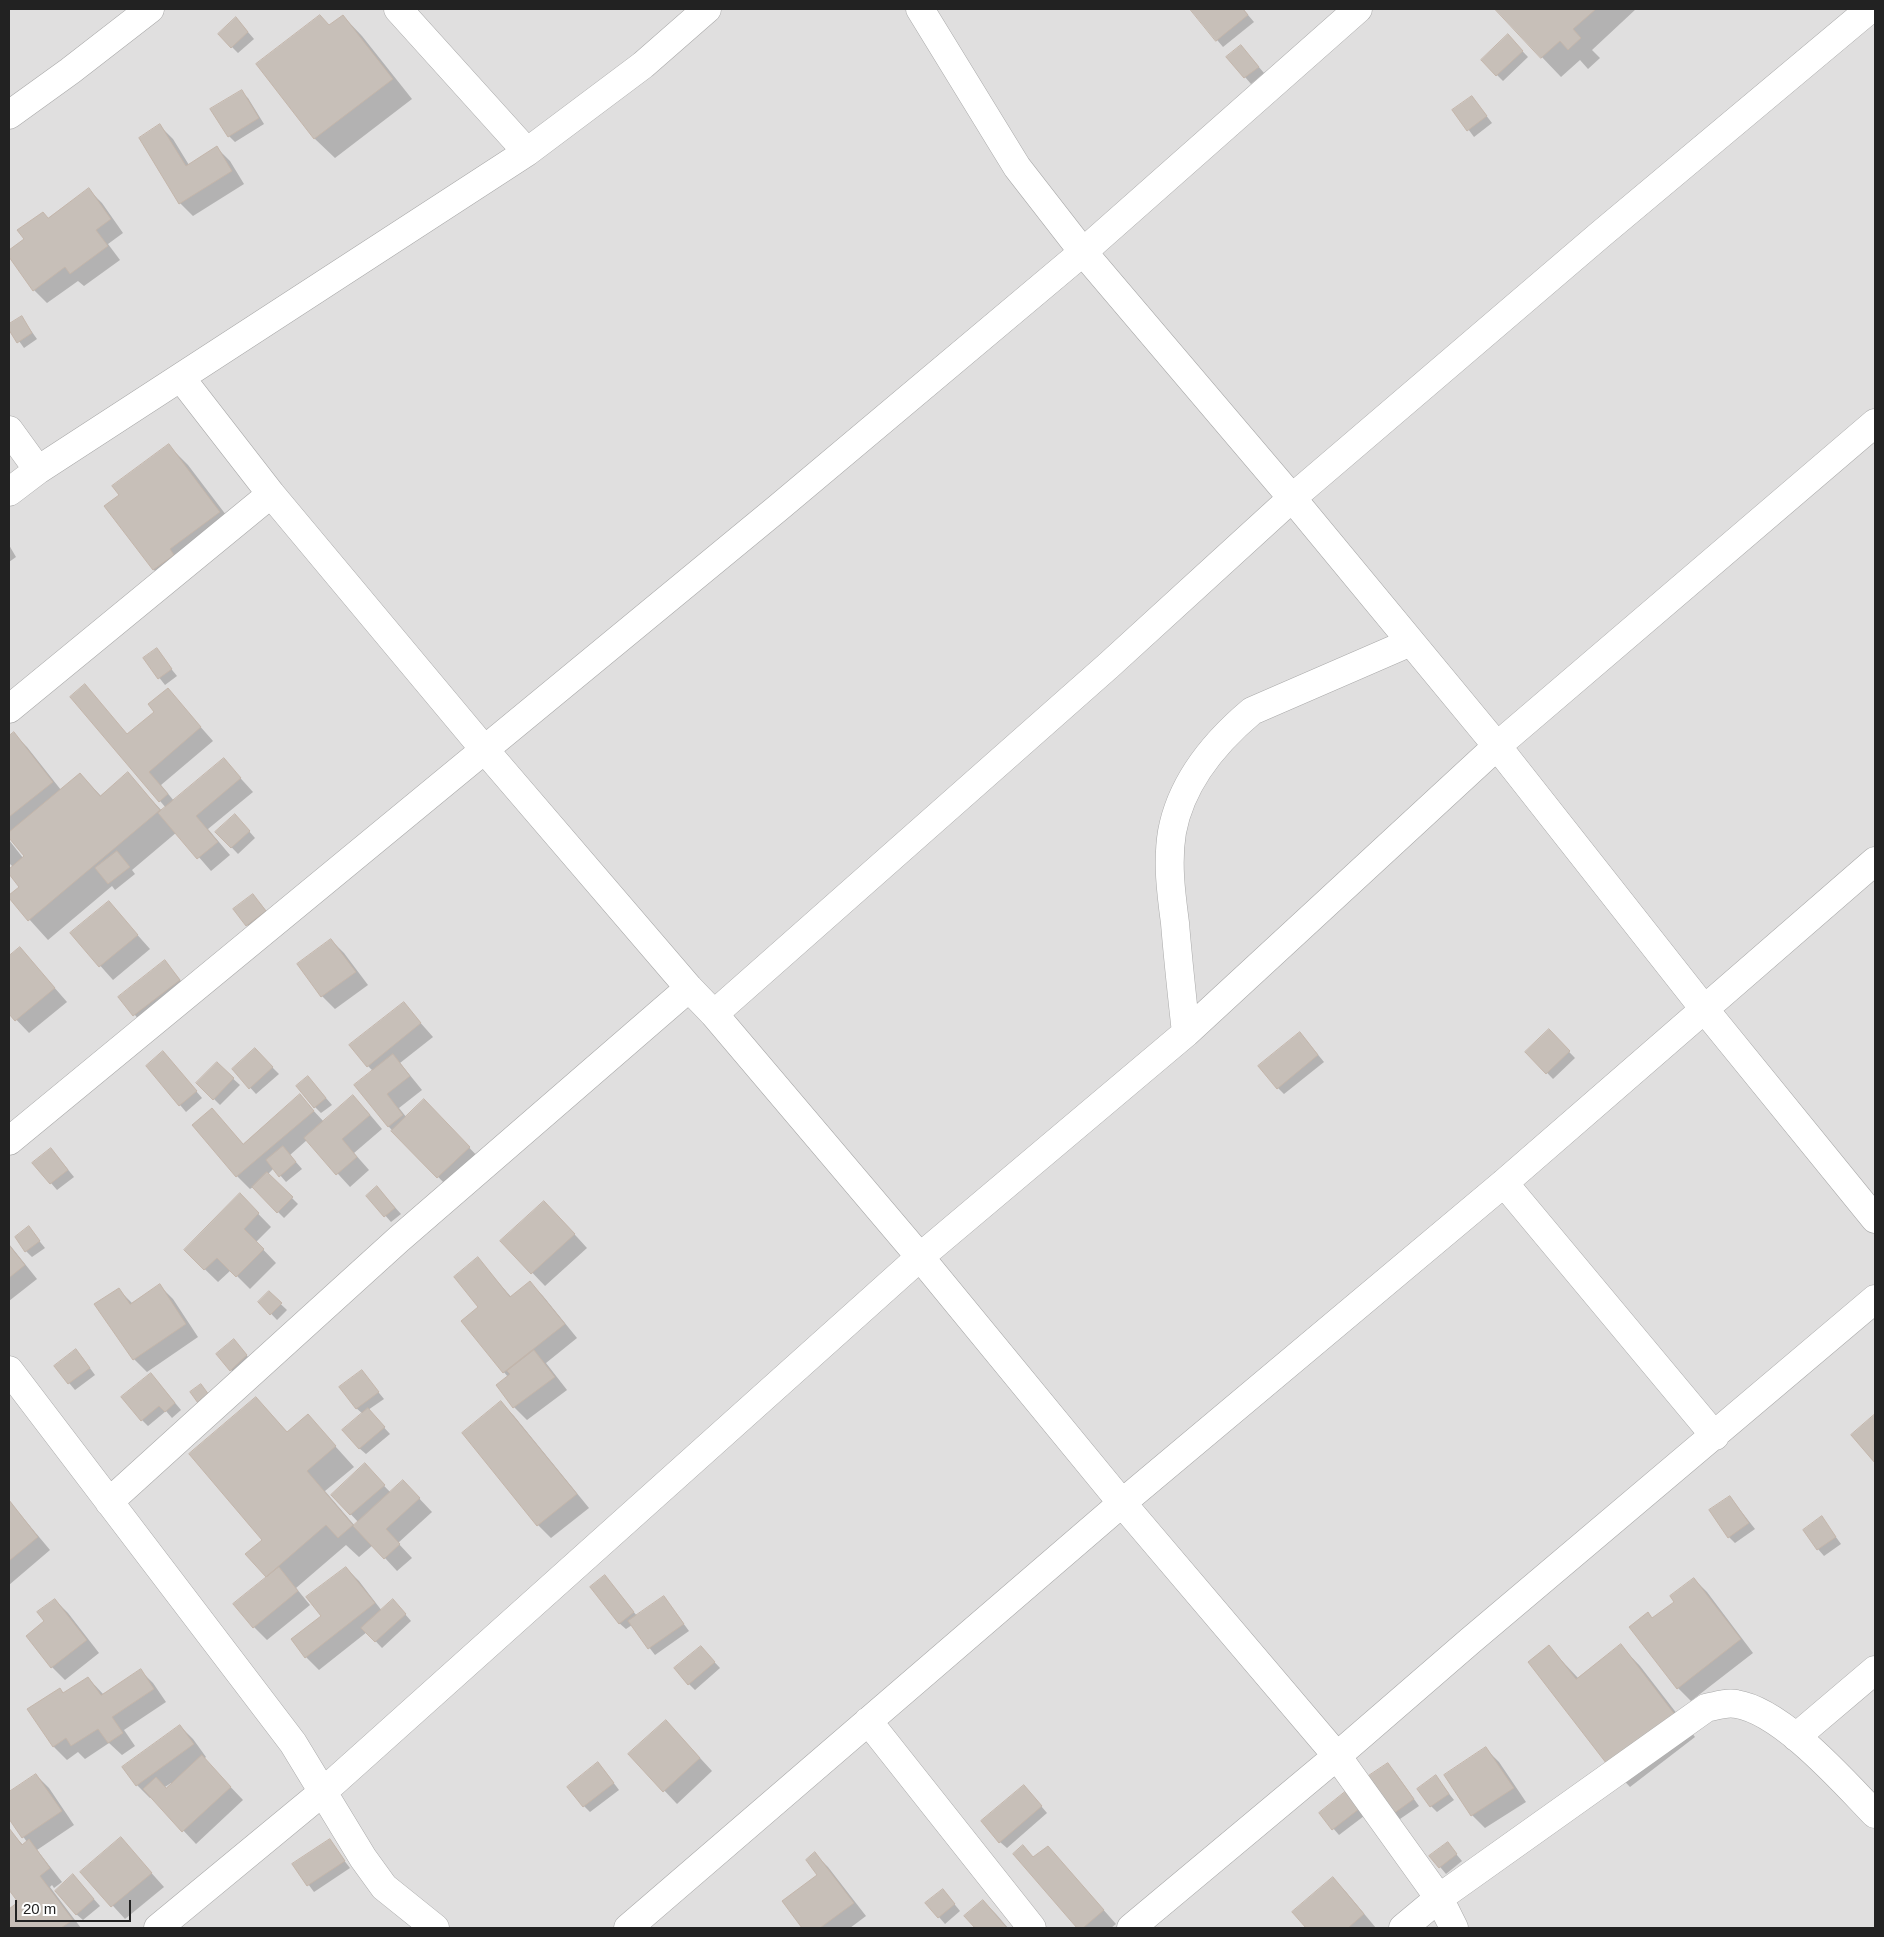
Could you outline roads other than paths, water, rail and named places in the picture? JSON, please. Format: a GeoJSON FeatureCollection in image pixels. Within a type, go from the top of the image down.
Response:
{"type":"FeatureCollection","features":[{"type":"Feature","properties":{"kind":"street"},"geometry":{"type":"LineString","coordinates":[[9,115],[150,9]]}},
{"type":"Feature","properties":{"kind":"street"},"geometry":{"type":"LineString","coordinates":[[398,9],[527,152]]}},
{"type":"Feature","properties":{"kind":"street"},"geometry":{"type":"LineString","coordinates":[[9,492],[38,470],[527,152],[643,65],[707,9]]}},
{"type":"Feature","properties":{"kind":"street"},"geometry":{"type":"LineString","coordinates":[[920,9],[1017,167],[1083,252],[1292,498],[1497,746],[1704,1010],[1875,1219]]}},
{"type":"Feature","properties":{"kind":"street"},"geometry":{"type":"LineString","coordinates":[[9,1142],[778,508],[1083,252],[1358,9]]}},
{"type":"Feature","properties":{"kind":"street"},"geometry":{"type":"LineString","coordinates":[[714,1014],[1108,666],[1292,498],[1601,234],[1870,9]]}},
{"type":"Feature","properties":{"kind":"street"},"geometry":{"type":"LineString","coordinates":[[181,378],[271,494],[484,749],[689,988],[714,1014],[920,1258],[1122,1503],[1337,1756],[1439,1898],[1454,1928]]}},
{"type":"Feature","properties":{"kind":"street"},"geometry":{"type":"LineString","coordinates":[[158,1928],[324,1791],[920,1258],[1186,1033],[1497,746],[1875,423]]}},
{"type":"Feature","properties":{"kind":"street"},"geometry":{"type":"LineString","coordinates":[[9,430],[38,470]]}},
{"type":"Feature","properties":{"kind":"street"},"geometry":{"type":"LineString","coordinates":[[9,709],[271,494]]}},
{"type":"Feature","properties":{"kind":"street"},"geometry":{"type":"LineString","coordinates":[[1186,1033],[1169,869],[1172,832],[1184,795],[1202,765],[1232,728],[1252,711],[1411,642]]}},
{"type":"Feature","properties":{"kind":"street"},"geometry":{"type":"LineString","coordinates":[[628,1928],[1122,1503],[1504,1183],[1875,861]]}},
{"type":"Feature","properties":{"kind":"street"},"geometry":{"type":"LineString","coordinates":[[109,1502],[399,1240],[689,988]]}},
{"type":"Feature","properties":{"kind":"street"},"geometry":{"type":"LineString","coordinates":[[1504,1183],[1715,1436]]}},
{"type":"Feature","properties":{"kind":"street"},"geometry":{"type":"LineString","coordinates":[[1131,1928],[1337,1756],[1477,1634],[1715,1436],[1875,1299]]}},
{"type":"Feature","properties":{"kind":"street"},"geometry":{"type":"LineString","coordinates":[[9,1370],[293,1743],[324,1791],[363,1858],[384,1887],[435,1928]]}},
{"type":"Feature","properties":{"kind":"street"},"geometry":{"type":"LineString","coordinates":[[1796,1736],[1875,1670]]}},
{"type":"Feature","properties":{"kind":"street"},"geometry":{"type":"LineString","coordinates":[[1403,1928],[1439,1898],[1706,1708],[1735,1704],[1759,1711],[1796,1736],[1833,1770],[1875,1814]]}},
{"type":"Feature","properties":{"kind":"street"},"geometry":{"type":"LineString","coordinates":[[868,1721],[1032,1928]]}}]}
